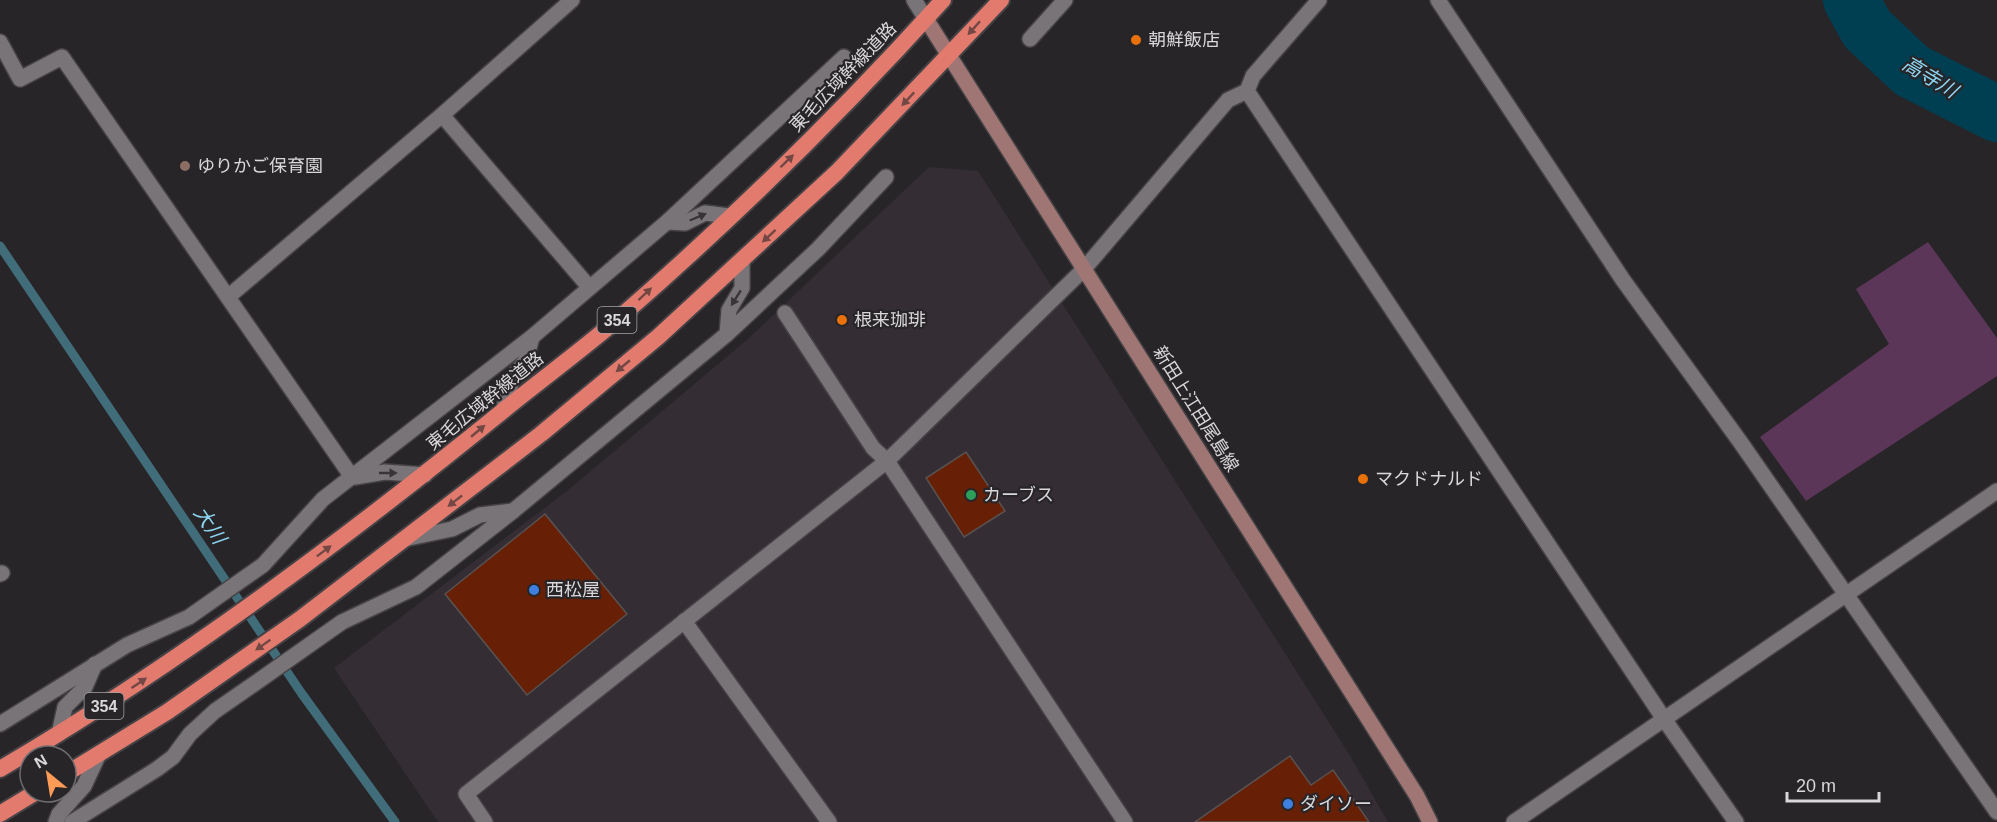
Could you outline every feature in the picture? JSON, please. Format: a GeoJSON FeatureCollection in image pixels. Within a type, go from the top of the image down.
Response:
{"type":"FeatureCollection","features":[{"type":"Feature","properties":{"kind":"highway","name":"東毛広域幹線道路"},"geometry":{"type":"LineString","coordinates":[[0,769],[59,735],[204,639],[425,475],[618,319],[815,134],[943,0]]}},
{"type":"Feature","properties":{"kind":"highway","name":"354"},"geometry":{"type":"LineString","coordinates":[[78,767],[226,671],[300,619],[409,538],[541,434],[658,337],[837,172],[1001,0]]}},
{"type":"Feature","properties":{"kind":"highway"},"geometry":{"type":"LineString","coordinates":[[0,814],[18,803]]}},
{"type":"Feature","properties":{"kind":"main road","name":"新田上江田尾島線"},"geometry":{"type":"LineString","coordinates":[[926,19],[1417,796],[1430,822]]}},
{"type":"Feature","properties":{"kind":"street"},"geometry":{"type":"LineString","coordinates":[[228,297],[442,115],[572,0]]}},
{"type":"Feature","properties":{"kind":"street"},"geometry":{"type":"LineString","coordinates":[[914,0],[926,19]]}},
{"type":"Feature","properties":{"kind":"street"},"geometry":{"type":"LineString","coordinates":[[1030,39],[1065,0]]}},
{"type":"Feature","properties":{"kind":"street"},"geometry":{"type":"LineString","coordinates":[[485,822],[466,794],[887,461],[1084,268],[1228,100],[1247,92],[1253,76],[1319,0]]}},
{"type":"Feature","properties":{"kind":"street"},"geometry":{"type":"LineString","coordinates":[[1438,0],[1623,280],[1741,443],[1997,812]]}},
{"type":"Feature","properties":{"kind":"street"},"geometry":{"type":"LineString","coordinates":[[0,45],[20,79],[62,57],[352,477]]}},
{"type":"Feature","properties":{"kind":"street"},"geometry":{"type":"LineString","coordinates":[[0,724],[128,645],[189,617],[263,565],[323,499],[532,337],[667,222],[844,57]]}},
{"type":"Feature","properties":{"kind":"street"},"geometry":{"type":"LineString","coordinates":[[1247,92],[1664,719],[1736,822]]}},
{"type":"Feature","properties":{"kind":"street"},"geometry":{"type":"LineString","coordinates":[[442,115],[589,287]]}},
{"type":"Feature","properties":{"kind":"street"},"geometry":{"type":"LineString","coordinates":[[72,822],[158,769],[173,757],[190,734],[215,711],[342,622],[416,587],[513,512],[727,334],[818,249],[886,177]]}},
{"type":"Feature","properties":{"kind":"street"},"geometry":{"type":"LineString","coordinates":[[667,222],[685,223],[705,213],[729,216]]}},
{"type":"Feature","properties":{"kind":"street"},"geometry":{"type":"LineString","coordinates":[[727,334],[729,310],[742,288],[742,262]]}},
{"type":"Feature","properties":{"kind":"street"},"geometry":{"type":"LineString","coordinates":[[785,312],[873,448],[887,461],[1125,822]]}},
{"type":"Feature","properties":{"kind":"street"},"geometry":{"type":"LineString","coordinates":[[502,411],[513,377],[526,360],[532,337]]}},
{"type":"Feature","properties":{"kind":"street"},"geometry":{"type":"LineString","coordinates":[[352,477],[385,472],[425,475]]}},
{"type":"Feature","properties":{"kind":"street"},"geometry":{"type":"LineString","coordinates":[[1514,822],[1997,491]]}},
{"type":"Feature","properties":{"kind":"street"},"geometry":{"type":"LineString","coordinates":[[409,538],[452,528],[480,515],[513,512]]}},
{"type":"Feature","properties":{"kind":"street"},"geometry":{"type":"LineString","coordinates":[[684,621],[829,822]]}},
{"type":"Feature","properties":{"kind":"street"},"geometry":{"type":"LineString","coordinates":[[59,735],[65,707],[85,687],[95,664]]}},
{"type":"Feature","properties":{"kind":"street"},"geometry":{"type":"LineString","coordinates":[[56,822],[59,814],[84,786],[98,756]]}},
{"type":"Feature","properties":{"kind":"shaded area"},"geometry":{"type":"Polygon","coordinates":[[[929,167],[978,171],[1349,754],[1388,822],[438,822],[334,668],[567,491],[748,339],[929,167]]]}},
{"type":"Feature","properties":{"kind":"shaded area"},"geometry":{"type":"Polygon","coordinates":[[[1928,242],[1997,338],[1997,376],[1806,501],[1760,437],[1889,344],[1856,289],[1928,242]]]}},
{"type":"Feature","properties":{"kind":"building"},"geometry":{"type":"Polygon","coordinates":[[[966,452],[1005,511],[964,537],[926,478],[966,452]]]}},
{"type":"Feature","properties":{"kind":"building"},"geometry":{"type":"Polygon","coordinates":[[[545,514],[627,614],[527,695],[445,594],[545,514]]]}},
{"type":"Feature","properties":{"kind":"building","name":"ダイソー"},"geometry":{"type":"Polygon","coordinates":[[[1290,756],[1311,785],[1333,770],[1369,822],[1195,822],[1290,756]]]}},
{"type":"Feature","properties":{"kind":"waterway","name":"高寺川"},"geometry":{"type":"LineString","coordinates":[[1851,0],[1867,29],[1912,71],[1997,114]]}},
{"type":"Feature","properties":{"kind":"waterway","name":"大川"},"geometry":{"type":"LineString","coordinates":[[0,246],[302,694],[395,822]]}},
{"type":"Feature","properties":{"kind":"place","name":"朝鮮飯店"},"geometry":{"type":"Point","coordinates":[1136,40]}},
{"type":"Feature","properties":{"kind":"place","name":"ゆりかご保育園"},"geometry":{"type":"Point","coordinates":[185,166]}},
{"type":"Feature","properties":{"kind":"place","name":"根来珈琲"},"geometry":{"type":"Point","coordinates":[842,320]}},
{"type":"Feature","properties":{"kind":"place","name":"マクドナルド"},"geometry":{"type":"Point","coordinates":[1363,479]}},
{"type":"Feature","properties":{"kind":"place","name":"カーブス"},"geometry":{"type":"Point","coordinates":[971,495]}},
{"type":"Feature","properties":{"kind":"place","name":"西松屋"},"geometry":{"type":"Point","coordinates":[534,590]}},
{"type":"Feature","properties":{"kind":"place","name":"ダイソー"},"geometry":{"type":"Point","coordinates":[1288,804]}}]}
